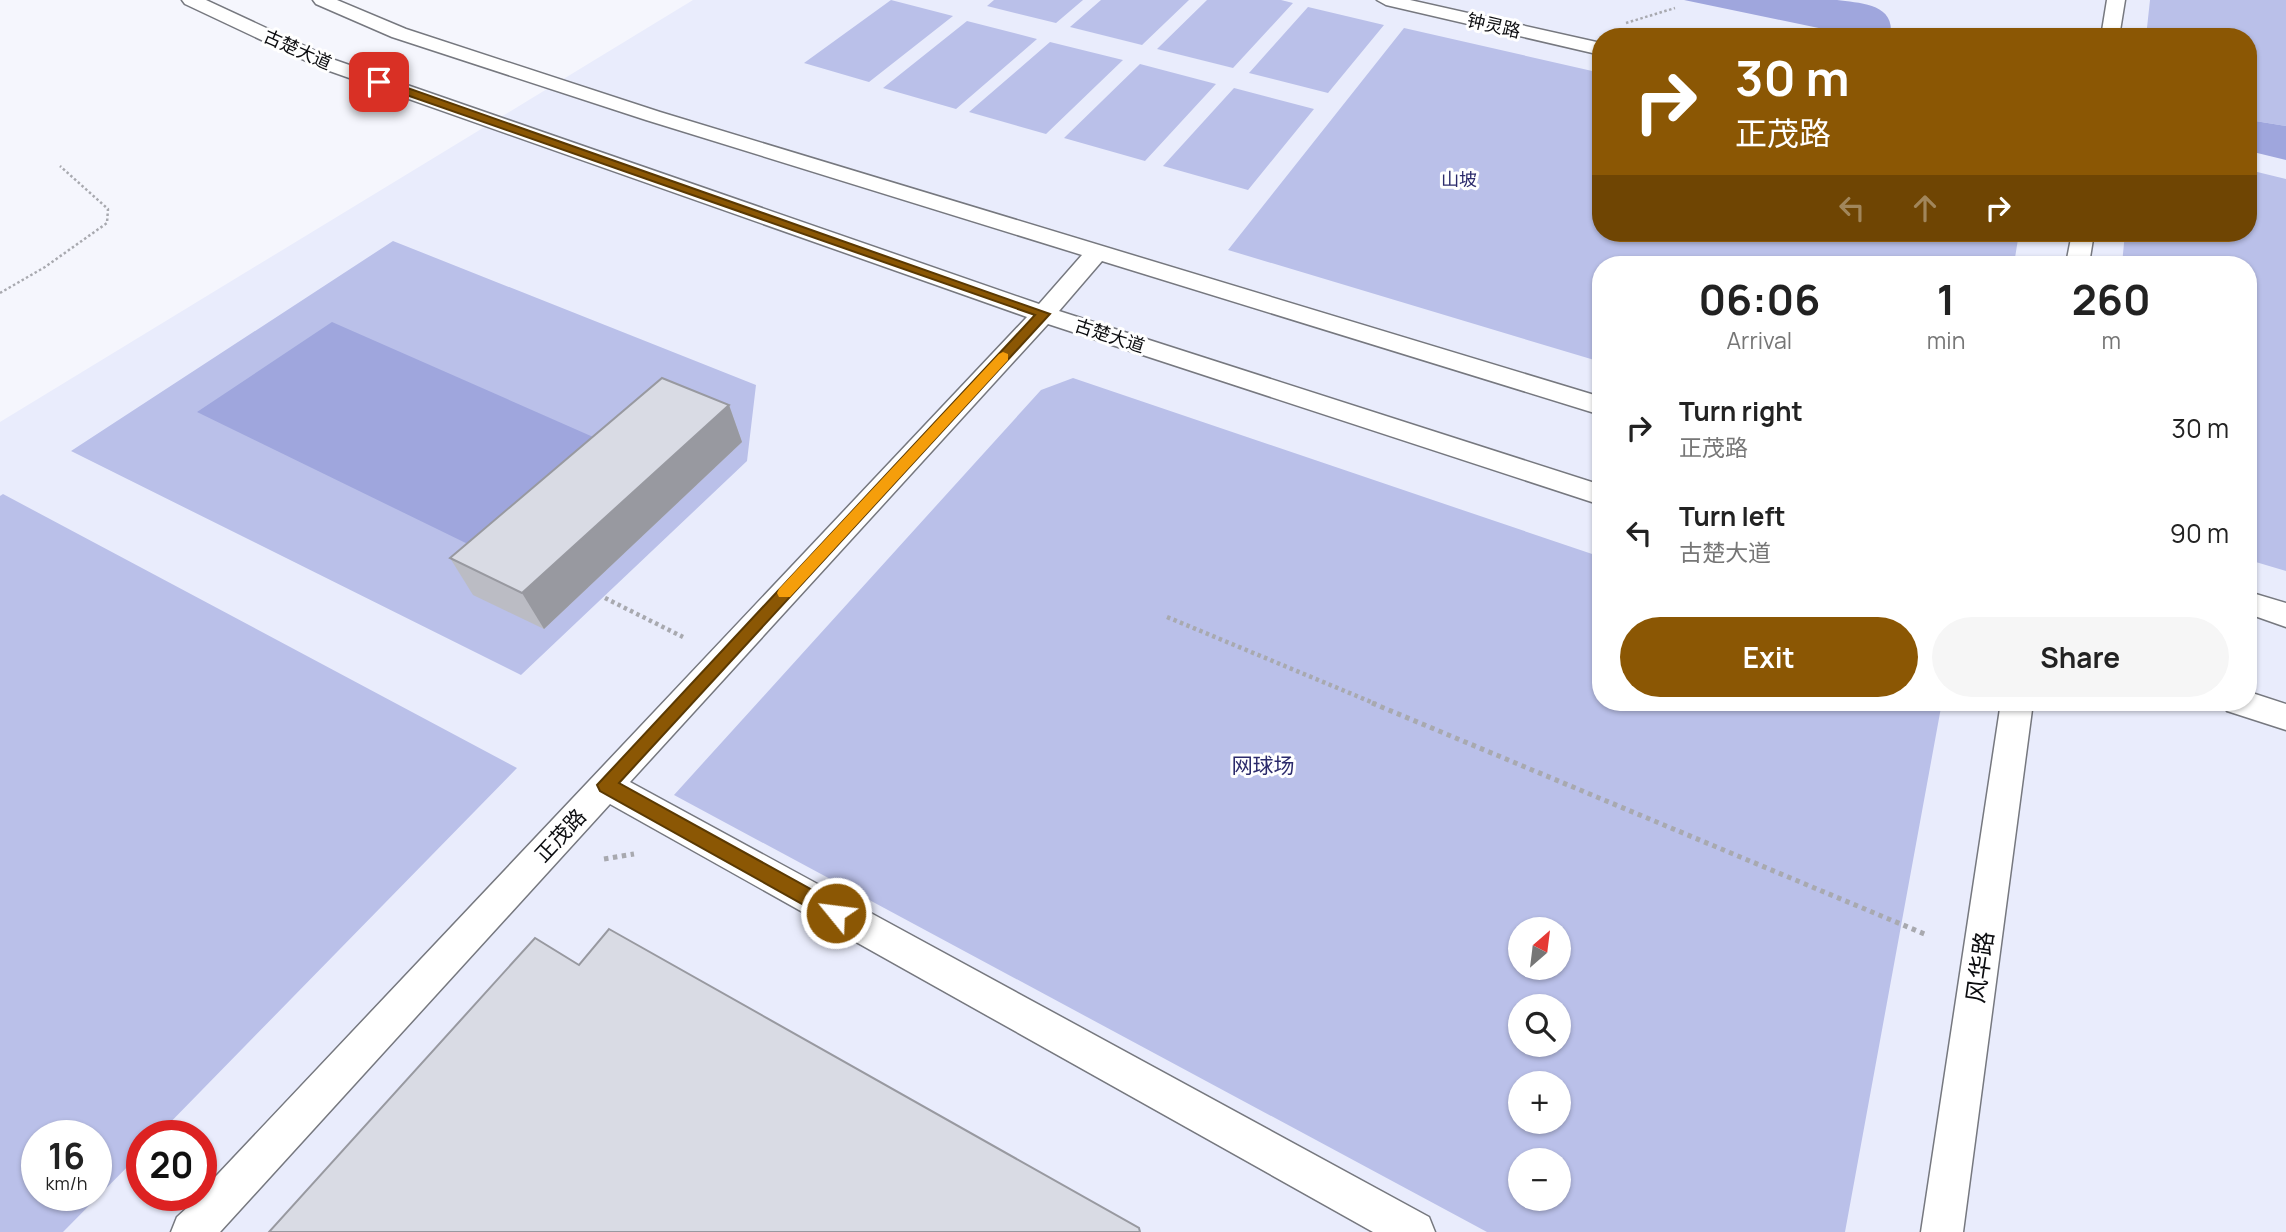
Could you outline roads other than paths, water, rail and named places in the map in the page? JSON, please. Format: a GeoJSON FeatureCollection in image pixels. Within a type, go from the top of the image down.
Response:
{"type":"FeatureCollection","features":[{"type":"Feature","properties":{"kind":"lane","name":"古楚大道"},"geometry":{"type":"LineString","coordinates":[[191,0],[328,64],[1043,314],[1592,492]]}},
{"type":"Feature","properties":{"kind":"lane"},"geometry":{"type":"LineString","coordinates":[[322,0],[399,33],[653,116],[1592,403]]}},
{"type":"Feature","properties":{"kind":"lane","name":"钟灵路"},"geometry":{"type":"LineString","coordinates":[[1386,0],[1592,47]]}},
{"type":"Feature","properties":{"kind":"lane"},"geometry":{"type":"LineString","coordinates":[[2111,28],[2116,0]]}},
{"type":"Feature","properties":{"kind":"lane","name":"正茂路"},"geometry":{"type":"LineString","coordinates":[[192,1232],[1043,314],[1097,252]]}},
{"type":"Feature","properties":{"kind":"lane"},"geometry":{"type":"LineString","coordinates":[[2257,606],[2286,615]]}},
{"type":"Feature","properties":{"kind":"lane"},"geometry":{"type":"LineString","coordinates":[[2257,708],[2286,717]]}},
{"type":"Feature","properties":{"kind":"lane","name":"风华路"},"geometry":{"type":"LineString","coordinates":[[1942,1232],[2016,711]]}},
{"type":"Feature","properties":{"kind":"lane"},"geometry":{"type":"LineString","coordinates":[[606,785],[1414,1232]]}},
{"type":"Feature","properties":{"kind":"park label","name":"山坡"},"geometry":{"type":"Point","coordinates":[1459,179]}},
{"type":"Feature","properties":{"kind":"park label","name":"网球场"},"geometry":{"type":"Point","coordinates":[1263,765]}}]}
